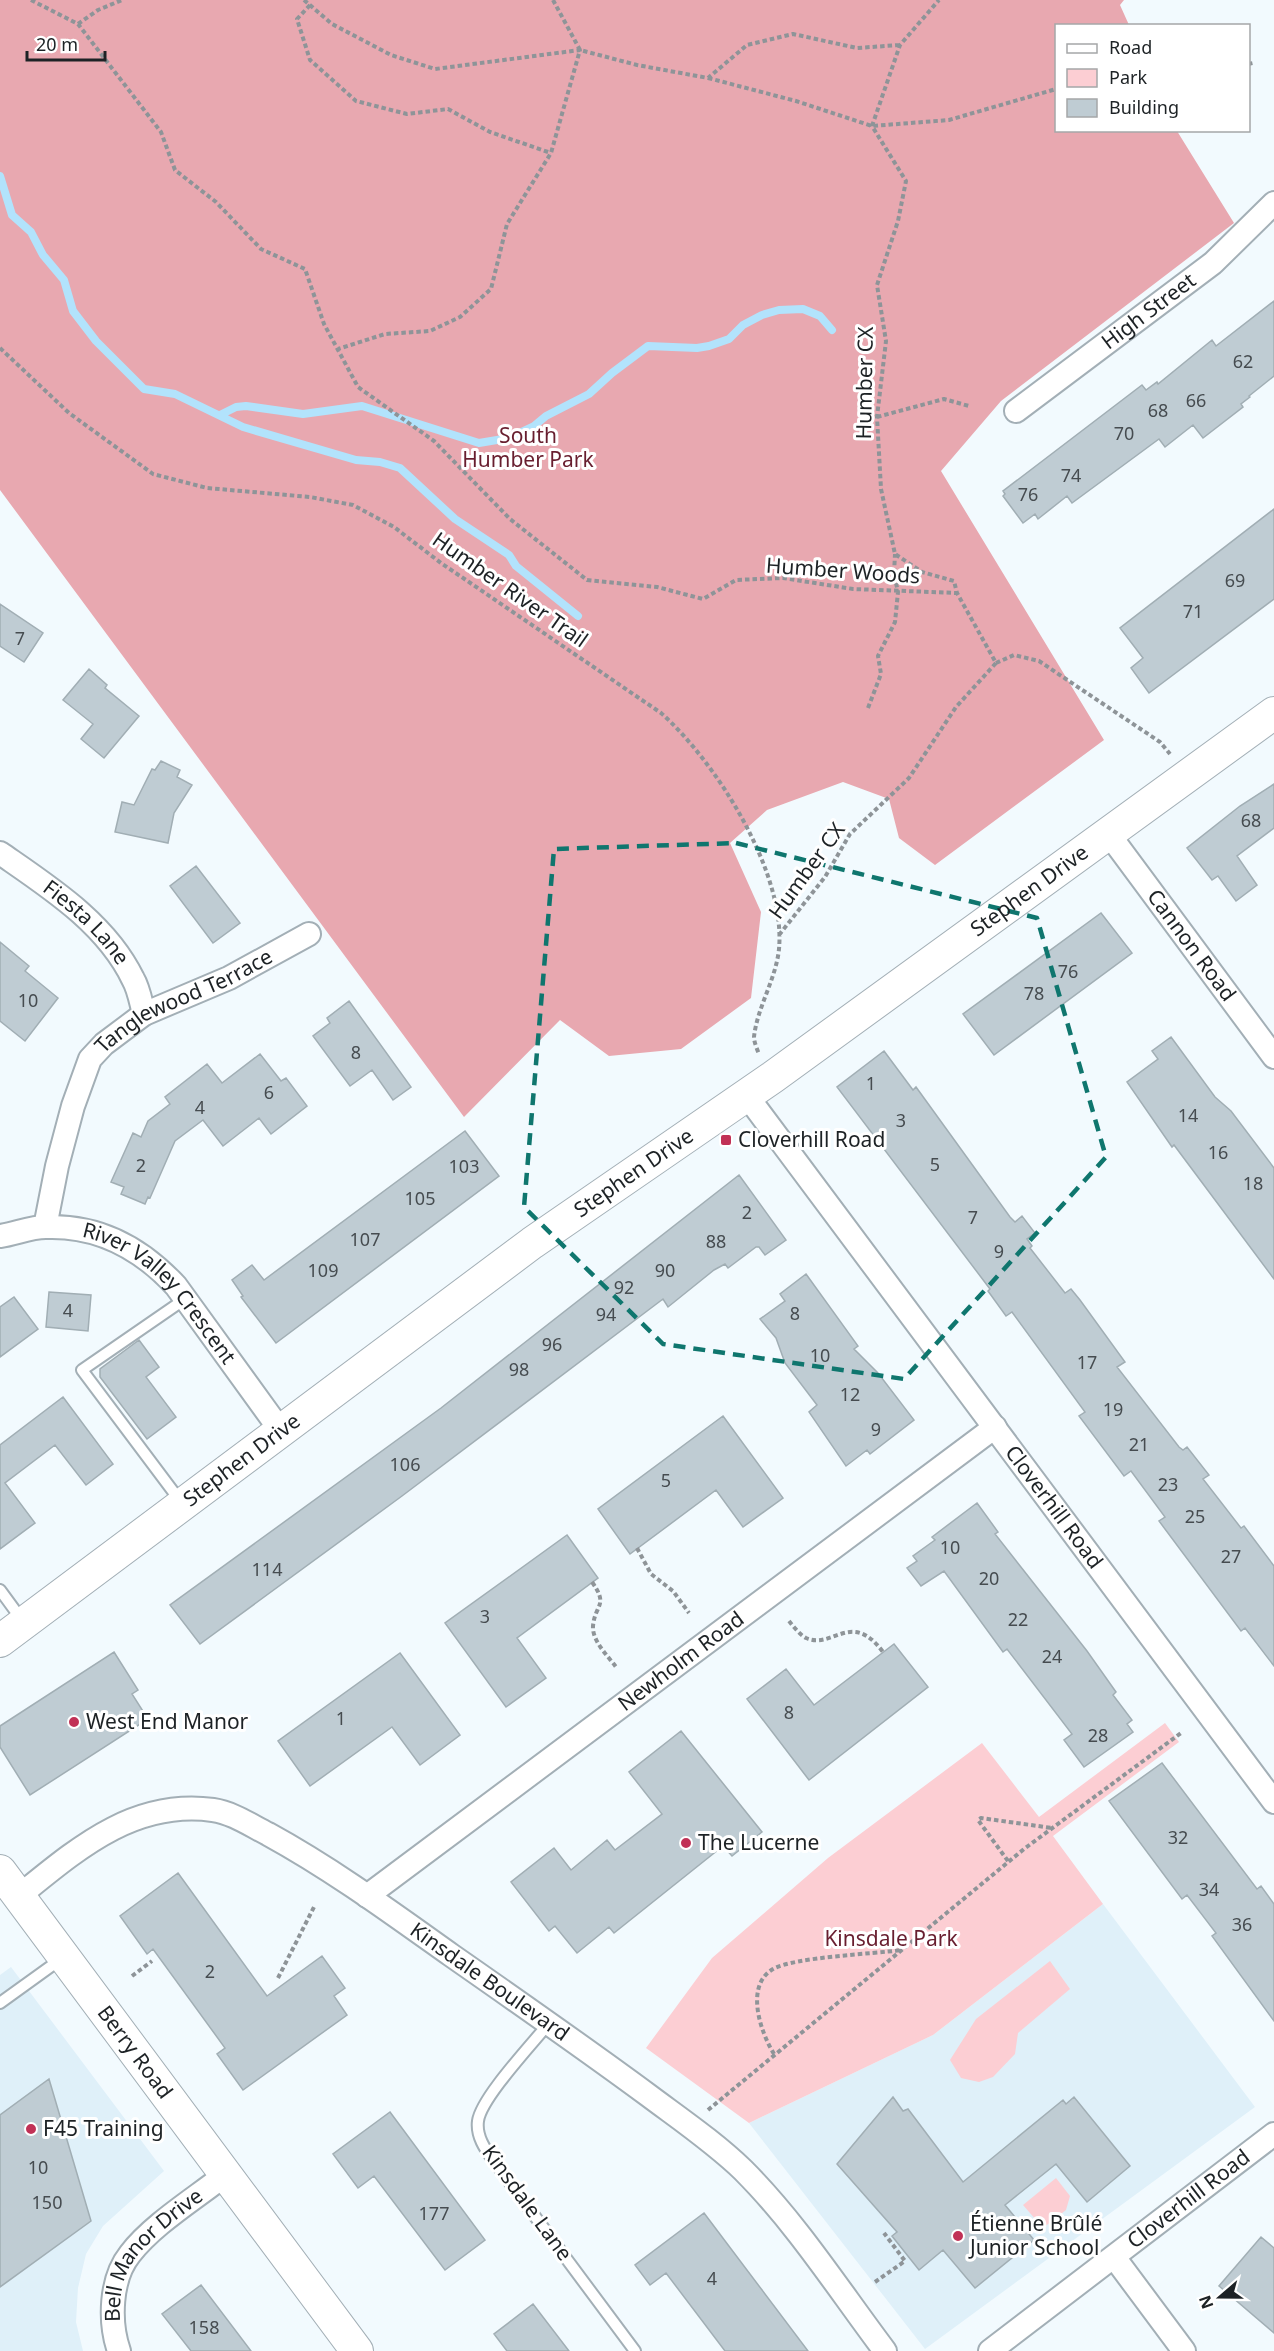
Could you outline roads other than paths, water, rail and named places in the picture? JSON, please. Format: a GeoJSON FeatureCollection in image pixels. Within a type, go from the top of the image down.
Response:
{"type":"FeatureCollection","features":[{"type":"Feature","properties":{"kind":"street","name":"High Street"},"geometry":{"type":"LineString","coordinates":[[1016,411],[1213,263],[1274,204]]}},
{"type":"Feature","properties":{"kind":"street","name":"Stephen Drive"},"geometry":{"type":"LineString","coordinates":[[12,1632],[532,1243],[747,1096],[1274,713]]}},
{"type":"Feature","properties":{"kind":"street","name":"Cannon Road"},"geometry":{"type":"LineString","coordinates":[[1108,832],[1274,1057]]}},
{"type":"Feature","properties":{"kind":"street","name":"Fiesta Lane"},"geometry":{"type":"LineString","coordinates":[[0,853],[40,881],[93,924],[114,949],[134,980],[144,1014]]}},
{"type":"Feature","properties":{"kind":"street","name":"Tanglewood Terrace"},"geometry":{"type":"LineString","coordinates":[[45,1227],[68,1125],[90,1059],[104,1044],[144,1014],[229,978],[309,934]]}},
{"type":"Feature","properties":{"kind":"street","name":"Cloverhill Road"},"geometry":{"type":"LineString","coordinates":[[747,1096],[1274,1802]]}},
{"type":"Feature","properties":{"kind":"street","name":"River Valley Crescent"},"geometry":{"type":"LineString","coordinates":[[0,1236],[45,1227],[94,1232],[117,1239],[157,1265],[185,1299],[281,1431]]}},
{"type":"Feature","properties":{"kind":"street","name":"Newholm Road"},"geometry":{"type":"LineString","coordinates":[[367,1896],[995,1427]]}},
{"type":"Feature","properties":{"kind":"street","name":"Kinsdale Boulevard"},"geometry":{"type":"LineString","coordinates":[[19,1896],[66,1858],[111,1828],[180,1809],[213,1810],[232,1815],[285,1843],[367,1896],[549,2023],[690,2126],[741,2168],[768,2196],[885,2351]]}},
{"type":"Feature","properties":{"kind":"street","name":"Berry Road"},"geometry":{"type":"LineString","coordinates":[[0,1871],[357,2351]]}},
{"type":"Feature","properties":{"kind":"street","name":"Cloverhill Road"},"geometry":{"type":"LineString","coordinates":[[990,2351],[1274,2134]]}},
{"type":"Feature","properties":{"kind":"street","name":"Bell Manor Drive"},"geometry":{"type":"LineString","coordinates":[[119,2351],[115,2339],[112,2306],[118,2277],[129,2254],[226,2174]]}},
{"type":"Feature","properties":{"kind":"street"},"geometry":{"type":"LineString","coordinates":[[1114,2257],[1184,2351]]}},
{"type":"Feature","properties":{"kind":"lane"},"geometry":{"type":"LineString","coordinates":[[183,1505],[82,1370],[185,1299]]}},
{"type":"Feature","properties":{"kind":"lane"},"geometry":{"type":"LineString","coordinates":[[0,1590],[12,1632]]}},
{"type":"Feature","properties":{"kind":"lane"},"geometry":{"type":"LineString","coordinates":[[0,2003],[64,1957]]}},
{"type":"Feature","properties":{"kind":"lane","name":"Kinsdale Lane"},"geometry":{"type":"LineString","coordinates":[[549,2023],[486,2102],[478,2123],[480,2136],[493,2160],[635,2351]]}},
{"type":"Feature","properties":{"kind":"waterway"},"geometry":{"type":"LineString","coordinates":[[0,176],[12,215],[31,232],[43,255],[64,280],[73,311],[96,341],[144,389],[175,394],[243,427],[356,460],[380,462],[400,468],[455,519],[509,555],[516,566],[578,616]]}},
{"type":"Feature","properties":{"kind":"waterway"},"geometry":{"type":"LineString","coordinates":[[220,415],[236,407],[246,406],[303,414],[362,406],[479,443],[509,438],[534,426],[546,416],[589,394],[648,346],[697,348],[709,346],[729,339],[743,325],[762,315],[779,310],[803,309],[820,316],[832,330]]}},
{"type":"Feature","properties":{"kind":"place","name":"Cloverhill Road"},"geometry":{"type":"Point","coordinates":[726,1140]}},
{"type":"Feature","properties":{"kind":"place","name":"West End Manor"},"geometry":{"type":"Point","coordinates":[74,1722]}},
{"type":"Feature","properties":{"kind":"place","name":"The Lucerne"},"geometry":{"type":"Point","coordinates":[686,1843]}},
{"type":"Feature","properties":{"kind":"place","name":"F45 Training"},"geometry":{"type":"Point","coordinates":[31,2129]}},
{"type":"Feature","properties":{"kind":"place","name":"Étienne Brûlé Junior School"},"geometry":{"type":"Point","coordinates":[958,2236]}},
{"type":"Feature","properties":{"kind":"park label","name":"South Humber Park"},"geometry":{"type":"Point","coordinates":[528,448]}},
{"type":"Feature","properties":{"kind":"park label","name":"Kinsdale Park"},"geometry":{"type":"Point","coordinates":[891,1939]}}]}
